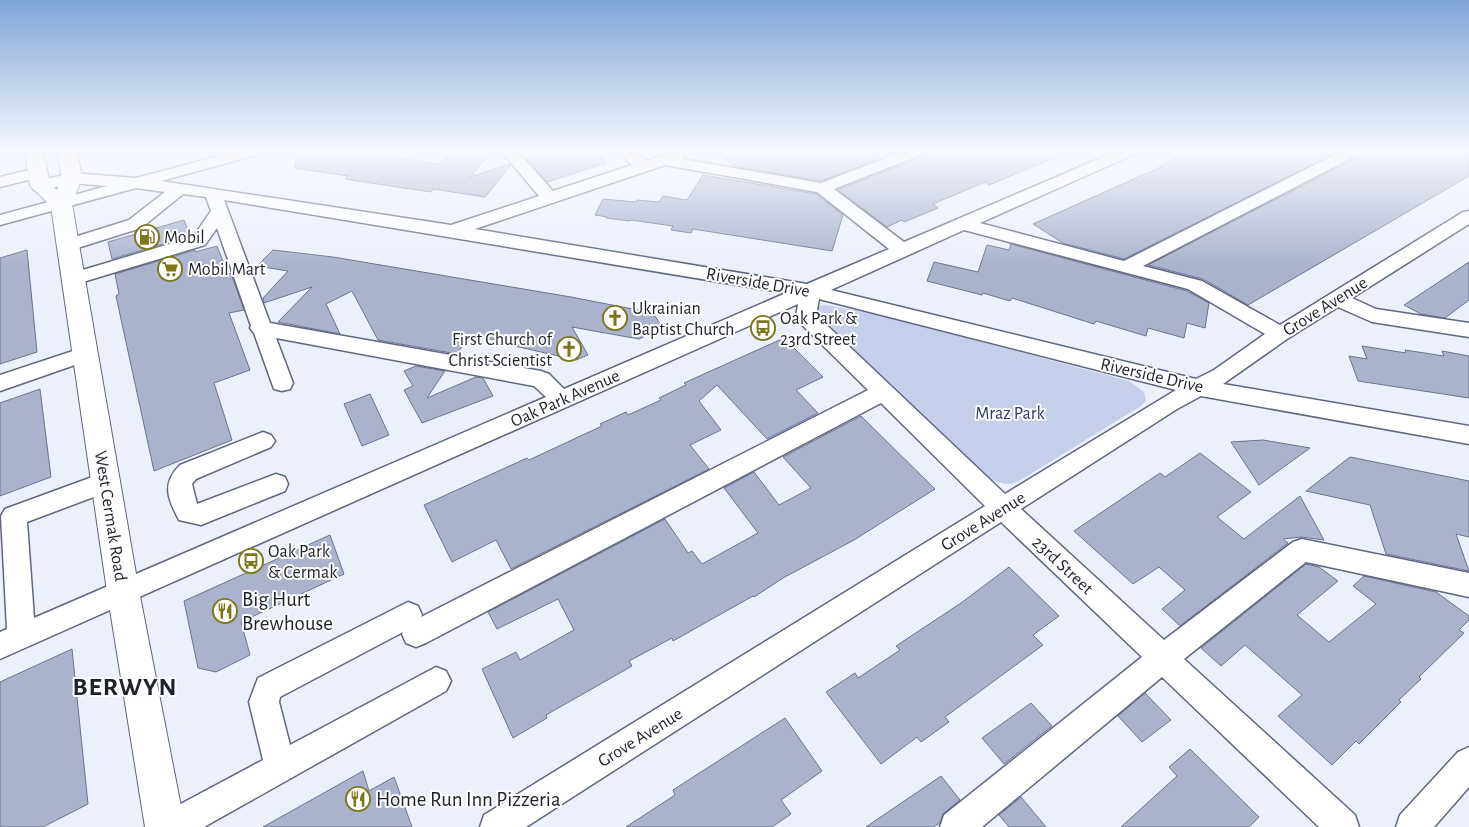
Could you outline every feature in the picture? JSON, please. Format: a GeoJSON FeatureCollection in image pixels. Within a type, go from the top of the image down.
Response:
{"type":"FeatureCollection","features":[{"type":"Feature","properties":{"kind":"main road"},"geometry":{"type":"LineString","coordinates":[[48,190],[61,204],[67,190]]}},
{"type":"Feature","properties":{"kind":"main road","name":"West Cermak Road"},"geometry":{"type":"LineString","coordinates":[[61,204],[123,592],[165,827]]}},
{"type":"Feature","properties":{"kind":"street"},"geometry":{"type":"LineString","coordinates":[[0,220],[112,190]]}},
{"type":"Feature","properties":{"kind":"street"},"geometry":{"type":"LineString","coordinates":[[68,244],[135,224],[178,190]]}},
{"type":"Feature","properties":{"kind":"street","name":"Riverside Drive"},"geometry":{"type":"LineString","coordinates":[[184,190],[453,231],[810,290],[1197,387],[1469,435]]}},
{"type":"Feature","properties":{"kind":"street"},"geometry":{"type":"LineString","coordinates":[[543,190],[550,198]]}},
{"type":"Feature","properties":{"kind":"street"},"geometry":{"type":"LineString","coordinates":[[453,231],[575,190]]}},
{"type":"Feature","properties":{"kind":"street"},"geometry":{"type":"LineString","coordinates":[[824,190],[902,250]]}},
{"type":"Feature","properties":{"kind":"street","name":"Oak Park Avenue"},"geometry":{"type":"LineString","coordinates":[[11,641],[1039,190]]}},
{"type":"Feature","properties":{"kind":"street"},"geometry":{"type":"LineString","coordinates":[[1126,267],[1276,190]]}},
{"type":"Feature","properties":{"kind":"street"},"geometry":{"type":"LineString","coordinates":[[213,193],[260,328],[282,383]]}},
{"type":"Feature","properties":{"kind":"street"},"geometry":{"type":"LineString","coordinates":[[73,278],[199,241],[220,212]]}},
{"type":"Feature","properties":{"kind":"street","name":"Grove Avenue"},"geometry":{"type":"LineString","coordinates":[[496,827],[1197,387],[1222,375],[1280,334],[1469,216]]}},
{"type":"Feature","properties":{"kind":"street"},"geometry":{"type":"LineString","coordinates":[[961,224],[1194,285],[1280,334]]}},
{"type":"Feature","properties":{"kind":"street","name":"23rd Street"},"geometry":{"type":"LineString","coordinates":[[810,290],[806,317],[1003,508],[1343,827]]}},
{"type":"Feature","properties":{"kind":"street"},"geometry":{"type":"LineString","coordinates":[[1337,298],[1372,315],[1469,330]]}},
{"type":"Feature","properties":{"kind":"street"},"geometry":{"type":"LineString","coordinates":[[260,328],[541,379],[561,399]]}},
{"type":"Feature","properties":{"kind":"street"},"geometry":{"type":"LineString","coordinates":[[0,383],[85,354]]}},
{"type":"Feature","properties":{"kind":"street"},"geometry":{"type":"LineString","coordinates":[[280,767],[264,702],[268,688],[412,624],[883,392]]}},
{"type":"Feature","properties":{"kind":"street"},"geometry":{"type":"LineString","coordinates":[[263,441],[188,472],[180,480],[179,487],[188,514],[201,516],[276,484]]}},
{"type":"Feature","properties":{"kind":"street"},"geometry":{"type":"LineString","coordinates":[[11,641],[7,512],[106,482]]}},
{"type":"Feature","properties":{"kind":"street"},"geometry":{"type":"LineString","coordinates":[[956,827],[1163,658],[1302,550],[1469,585]]}},
{"type":"Feature","properties":{"kind":"street"},"geometry":{"type":"LineString","coordinates":[[172,827],[436,681]]}},
{"type":"Feature","properties":{"kind":"street"},"geometry":{"type":"LineString","coordinates":[[1412,827],[1469,763]]}},
{"type":"Feature","properties":{"kind":"green space","name":"Mraz Park"},"geometry":{"type":"Polygon","coordinates":[[[826,305],[884,316],[1129,381],[1144,392],[1146,401],[1141,406],[1019,481],[1007,484],[995,481],[987,476],[829,330],[819,319],[816,310],[819,306],[826,305]]]}},
{"type":"Feature","properties":{"kind":"building"},"geometry":{"type":"Polygon","coordinates":[[[415,190],[433,190],[431,192],[415,190]]]}},
{"type":"Feature","properties":{"kind":"building"},"geometry":{"type":"Polygon","coordinates":[[[437,190],[491,190],[485,197],[437,190]]]}},
{"type":"Feature","properties":{"kind":"building"},"geometry":{"type":"Polygon","coordinates":[[[694,190],[790,190],[816,194],[843,215],[832,251],[693,229],[691,233],[671,230],[673,226],[595,215],[603,199],[659,202],[663,196],[687,200],[694,190]]]}},
{"type":"Feature","properties":{"kind":"building"},"geometry":{"type":"Polygon","coordinates":[[[838,190],[967,190],[933,204],[938,208],[887,227],[838,190]]]}},
{"type":"Feature","properties":{"kind":"building"},"geometry":{"type":"Polygon","coordinates":[[[1110,190],[1262,190],[1124,259],[1063,243],[1033,224],[1110,190]]]}},
{"type":"Feature","properties":{"kind":"building"},"geometry":{"type":"Polygon","coordinates":[[[1295,190],[1446,190],[1248,305],[1203,279],[1148,265],[1295,190]]]}},
{"type":"Feature","properties":{"kind":"building","name":"Mobil"},"geometry":{"type":"Polygon","coordinates":[[[184,220],[190,236],[112,259],[108,242],[184,220]]]}},
{"type":"Feature","properties":{"kind":"building"},"geometry":{"type":"Polygon","coordinates":[[[1011,244],[1187,291],[1209,303],[1205,328],[1187,323],[1184,338],[1148,328],[1146,336],[1096,321],[1094,324],[1012,298],[1010,301],[927,281],[934,262],[978,272],[987,245],[1009,250],[1011,244]]]}},
{"type":"Feature","properties":{"kind":"building"},"geometry":{"type":"Polygon","coordinates":[[[217,246],[228,274],[231,273],[244,310],[229,313],[250,370],[214,383],[232,440],[154,471],[116,296],[119,294],[115,274],[195,250],[195,252],[217,246]]]}},
{"type":"Feature","properties":{"kind":"building"},"geometry":{"type":"Polygon","coordinates":[[[27,250],[37,352],[0,364],[0,258],[27,250]]]}},
{"type":"Feature","properties":{"kind":"building"},"geometry":{"type":"Polygon","coordinates":[[[273,250],[333,257],[571,297],[653,313],[663,328],[639,339],[572,327],[588,355],[576,360],[506,344],[508,342],[456,333],[463,345],[457,354],[378,340],[352,291],[326,304],[340,334],[278,322],[312,287],[264,303],[263,298],[288,271],[257,266],[273,250]]]}},
{"type":"Feature","properties":{"kind":"building"},"geometry":{"type":"Polygon","coordinates":[[[1469,262],[1469,300],[1445,318],[1421,314],[1404,305],[1469,262]]]}},
{"type":"Feature","properties":{"kind":"building"},"geometry":{"type":"Polygon","coordinates":[[[784,338],[823,377],[796,390],[818,413],[767,439],[717,385],[699,401],[721,430],[690,445],[709,469],[511,569],[496,540],[452,562],[424,505],[527,458],[529,460],[602,426],[600,424],[626,412],[628,415],[661,400],[659,398],[686,385],[684,383],[784,338]]]}},
{"type":"Feature","properties":{"kind":"building"},"geometry":{"type":"Polygon","coordinates":[[[1362,346],[1406,353],[1405,350],[1444,356],[1442,351],[1469,356],[1469,398],[1358,381],[1349,356],[1367,359],[1362,346]]]}},
{"type":"Feature","properties":{"kind":"building"},"geometry":{"type":"Polygon","coordinates":[[[416,366],[445,371],[427,398],[476,377],[483,378],[493,396],[422,423],[404,390],[413,386],[404,371],[416,366]]]}},
{"type":"Feature","properties":{"kind":"building"},"geometry":{"type":"Polygon","coordinates":[[[40,389],[51,477],[0,496],[0,403],[40,389]]]}},
{"type":"Feature","properties":{"kind":"building"},"geometry":{"type":"Polygon","coordinates":[[[370,394],[389,435],[362,446],[344,404],[370,394]]]}},
{"type":"Feature","properties":{"kind":"building"},"geometry":{"type":"Polygon","coordinates":[[[861,416],[935,489],[854,540],[783,578],[754,597],[673,641],[672,638],[629,661],[632,666],[546,715],[547,718],[513,738],[482,669],[516,652],[520,660],[574,630],[558,599],[497,629],[488,612],[665,519],[688,553],[692,551],[702,564],[758,533],[724,488],[754,472],[779,505],[811,488],[783,457],[861,416]]]}},
{"type":"Feature","properties":{"kind":"building"},"geometry":{"type":"Polygon","coordinates":[[[1263,440],[1310,448],[1259,485],[1231,442],[1263,440]]]}},
{"type":"Feature","properties":{"kind":"building"},"geometry":{"type":"Polygon","coordinates":[[[1200,453],[1251,492],[1217,517],[1244,539],[1300,496],[1324,540],[1302,537],[1283,539],[1288,543],[1180,626],[1162,609],[1185,590],[1159,567],[1133,584],[1074,531],[1160,473],[1165,477],[1200,453]]]}},
{"type":"Feature","properties":{"kind":"building"},"geometry":{"type":"Polygon","coordinates":[[[1350,457],[1469,481],[1469,537],[1456,534],[1469,571],[1386,554],[1370,505],[1306,491],[1350,457]]]}},
{"type":"Feature","properties":{"kind":"building","name":"Big Hurt Brewhouse"},"geometry":{"type":"Polygon","coordinates":[[[330,535],[344,574],[241,622],[250,655],[216,672],[198,668],[184,601],[330,535]]]}},
{"type":"Feature","properties":{"kind":"building"},"geometry":{"type":"Polygon","coordinates":[[[1306,564],[1319,567],[1338,581],[1297,615],[1329,642],[1376,604],[1353,586],[1364,576],[1436,592],[1469,616],[1469,620],[1459,630],[1464,633],[1419,677],[1421,679],[1399,700],[1401,702],[1359,744],[1356,741],[1332,765],[1278,716],[1302,695],[1245,645],[1221,666],[1201,648],[1306,564]]]}},
{"type":"Feature","properties":{"kind":"building"},"geometry":{"type":"Polygon","coordinates":[[[1009,567],[1059,616],[1033,635],[1043,645],[945,717],[949,722],[921,742],[917,737],[881,764],[826,692],[855,673],[858,678],[900,650],[896,646],[961,603],[1009,567]]]}},
{"type":"Feature","properties":{"kind":"building"},"geometry":{"type":"Polygon","coordinates":[[[72,649],[88,804],[43,827],[0,827],[0,682],[72,649]]]}},
{"type":"Feature","properties":{"kind":"building"},"geometry":{"type":"Polygon","coordinates":[[[1145,693],[1171,720],[1142,742],[1118,716],[1145,693]]]}},
{"type":"Feature","properties":{"kind":"building"},"geometry":{"type":"Polygon","coordinates":[[[1031,703],[1052,726],[1004,764],[982,738],[1031,703]]]}},
{"type":"Feature","properties":{"kind":"building"},"geometry":{"type":"Polygon","coordinates":[[[785,718],[822,771],[781,800],[791,814],[772,827],[626,827],[675,795],[673,790],[785,718]]]}},
{"type":"Feature","properties":{"kind":"building"},"geometry":{"type":"Polygon","coordinates":[[[1190,749],[1259,817],[1249,827],[1121,827],[1177,776],[1169,767],[1190,749]]]}},
{"type":"Feature","properties":{"kind":"building","name":"Home Run Inn Pizzeria"},"geometry":{"type":"Polygon","coordinates":[[[363,771],[369,791],[394,777],[412,827],[263,827],[363,771]]]}},
{"type":"Feature","properties":{"kind":"building"},"geometry":{"type":"Polygon","coordinates":[[[941,776],[960,800],[943,814],[940,823],[933,827],[866,827],[941,776]]]}},
{"type":"Feature","properties":{"kind":"building"},"geometry":{"type":"Polygon","coordinates":[[[1021,797],[1046,827],[1009,827],[999,815],[1021,797]]]}},
{"type":"Feature","properties":{"kind":"place","name":"Mobil"},"geometry":{"type":"Point","coordinates":[147,237]}},
{"type":"Feature","properties":{"kind":"place","name":"Mobil Mart"},"geometry":{"type":"Point","coordinates":[170,269]}},
{"type":"Feature","properties":{"kind":"place","name":"Ukrainian Baptist Church"},"geometry":{"type":"Point","coordinates":[615,318]}},
{"type":"Feature","properties":{"kind":"place","name":"Oak Park & 23rd Street"},"geometry":{"type":"Point","coordinates":[763,328]}},
{"type":"Feature","properties":{"kind":"place","name":"First Church of Christ Scientist"},"geometry":{"type":"Point","coordinates":[569,349]}},
{"type":"Feature","properties":{"kind":"place","name":"Oak Park & Cermak"},"geometry":{"type":"Point","coordinates":[251,561]}},
{"type":"Feature","properties":{"kind":"place","name":"Big Hurt Brewhouse"},"geometry":{"type":"Point","coordinates":[225,611]}},
{"type":"Feature","properties":{"kind":"place","name":"Home Run Inn Pizzeria"},"geometry":{"type":"Point","coordinates":[358,799]}},
{"type":"Feature","properties":{"kind":"district","name":"BERWYN"},"geometry":{"type":"Point","coordinates":[125,686]}}]}
